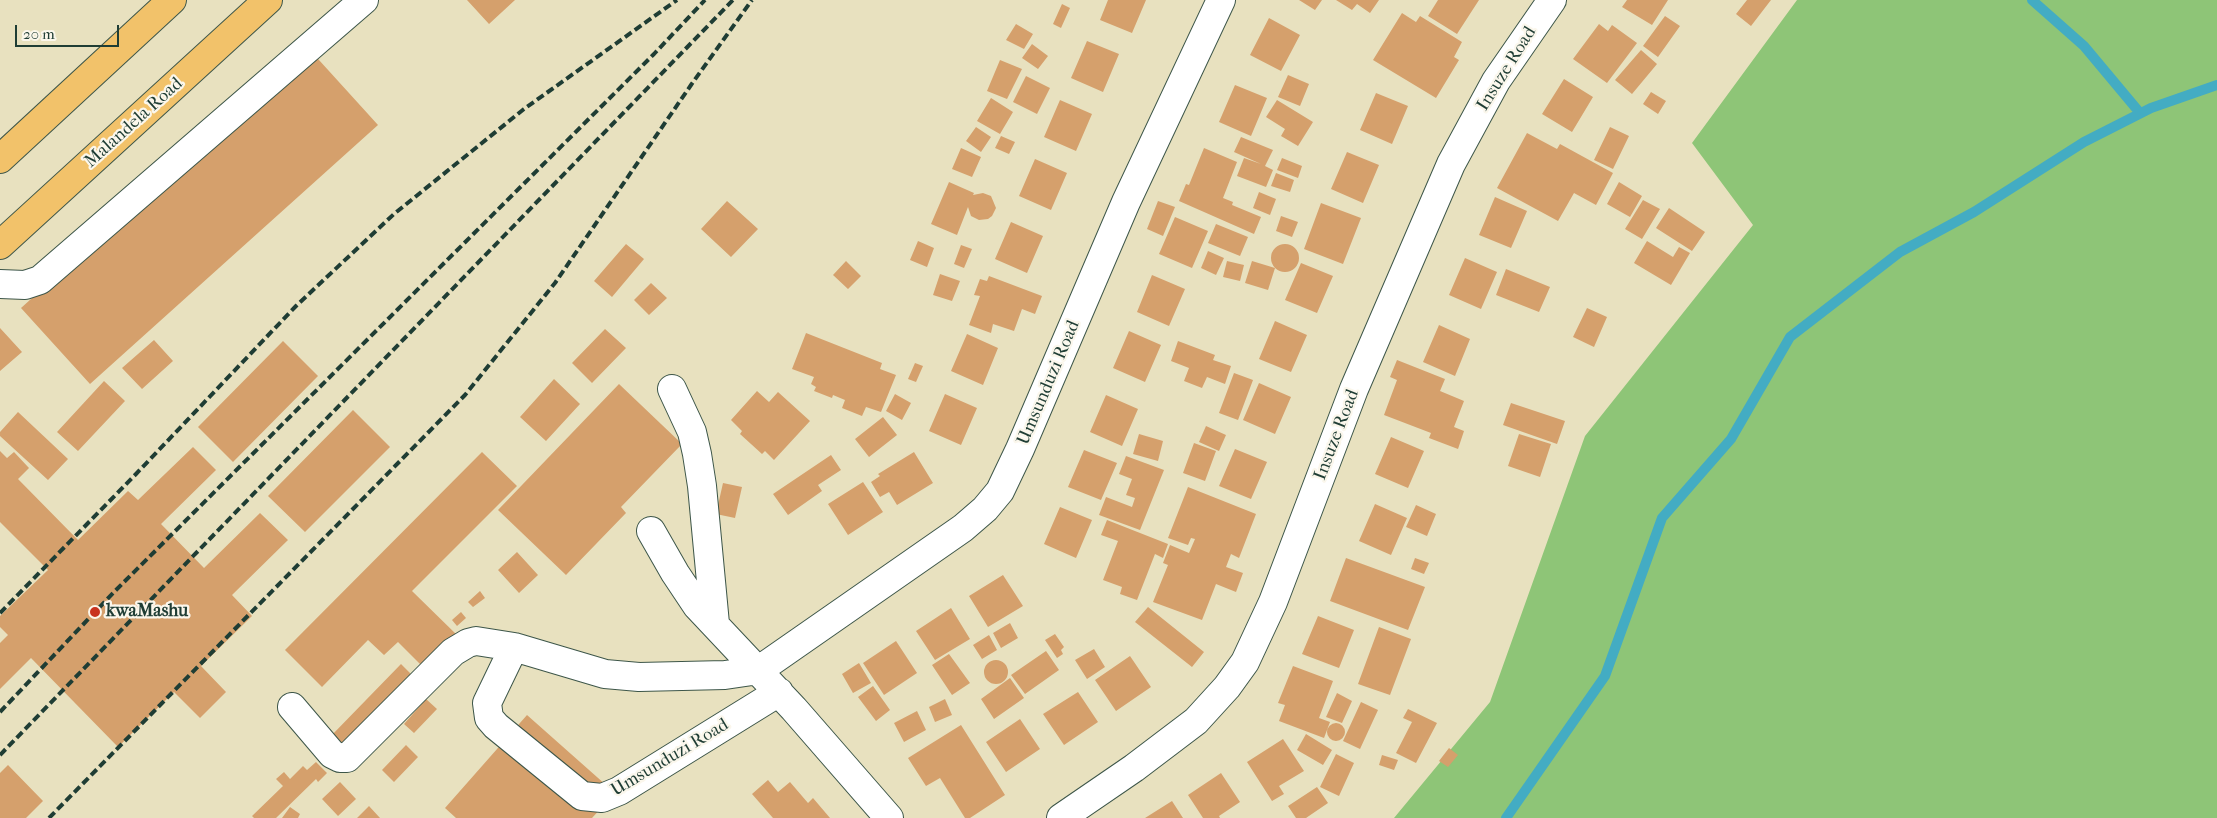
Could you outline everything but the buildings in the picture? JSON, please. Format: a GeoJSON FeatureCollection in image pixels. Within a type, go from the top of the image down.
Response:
{"type":"FeatureCollection","features":[{"type":"Feature","properties":{"kind":"main road"},"geometry":{"type":"LineString","coordinates":[[0,160],[172,0]]}},
{"type":"Feature","properties":{"kind":"main road","name":"Malandela Road"},"geometry":{"type":"LineString","coordinates":[[0,245],[268,0]]}},
{"type":"Feature","properties":{"kind":"street"},"geometry":{"type":"LineString","coordinates":[[0,284],[25,285],[40,280],[364,0]]}},
{"type":"Feature","properties":{"kind":"street","name":"Umsunduzi Road"},"geometry":{"type":"LineString","coordinates":[[779,692],[619,791],[602,798],[582,796],[496,726],[489,718],[487,703],[514,647],[605,674],[639,677],[725,675],[758,670],[963,528],[985,509],[1000,491],[1020,449],[1126,202],[1221,0]]}},
{"type":"Feature","properties":{"kind":"street","name":"Insuze Road"},"geometry":{"type":"LineString","coordinates":[[1061,818],[1134,768],[1196,720],[1227,687],[1246,662],[1273,602],[1354,390],[1451,164],[1496,81],[1552,0]]}},
{"type":"Feature","properties":{"kind":"street"},"geometry":{"type":"LineString","coordinates":[[672,389],[692,432],[697,454],[702,486],[715,624]]}},
{"type":"Feature","properties":{"kind":"street"},"geometry":{"type":"LineString","coordinates":[[651,531],[675,573],[697,606],[779,692],[888,818]]}},
{"type":"Feature","properties":{"kind":"street"},"geometry":{"type":"LineString","coordinates":[[292,707],[332,754],[340,758],[347,758],[453,652],[468,643],[476,641],[514,647]]}},
{"type":"Feature","properties":{"kind":"green space"},"geometry":{"type":"Polygon","coordinates":[[[1797,0],[2217,0],[2217,818],[1394,818],[1490,702],[1585,436],[1753,225],[1692,143],[1797,0]]]}},
{"type":"Feature","properties":{"kind":"waterway"},"geometry":{"type":"LineString","coordinates":[[2032,0],[2084,46],[2140,113]]}},
{"type":"Feature","properties":{"kind":"waterway"},"geometry":{"type":"LineString","coordinates":[[1506,818],[1605,676],[1662,518],[1731,439],[1790,337],[1900,252],[1974,212],[2084,142],[2151,108],[2217,85]]}},
{"type":"Feature","properties":{"kind":"railway"},"geometry":{"type":"LineString","coordinates":[[0,613],[296,306],[394,214],[524,109],[677,0]]}},
{"type":"Feature","properties":{"kind":"railway"},"geometry":{"type":"LineString","coordinates":[[0,712],[114,592],[654,54],[705,0]]}},
{"type":"Feature","properties":{"kind":"railway"},"geometry":{"type":"LineString","coordinates":[[0,755],[733,0]]}},
{"type":"Feature","properties":{"kind":"railway"},"geometry":{"type":"LineString","coordinates":[[49,818],[465,395],[555,283],[691,85],[752,0]]}},
{"type":"Feature","properties":{"kind":"place","name":"kwaMashu"},"geometry":{"type":"Point","coordinates":[95,612]}}]}
